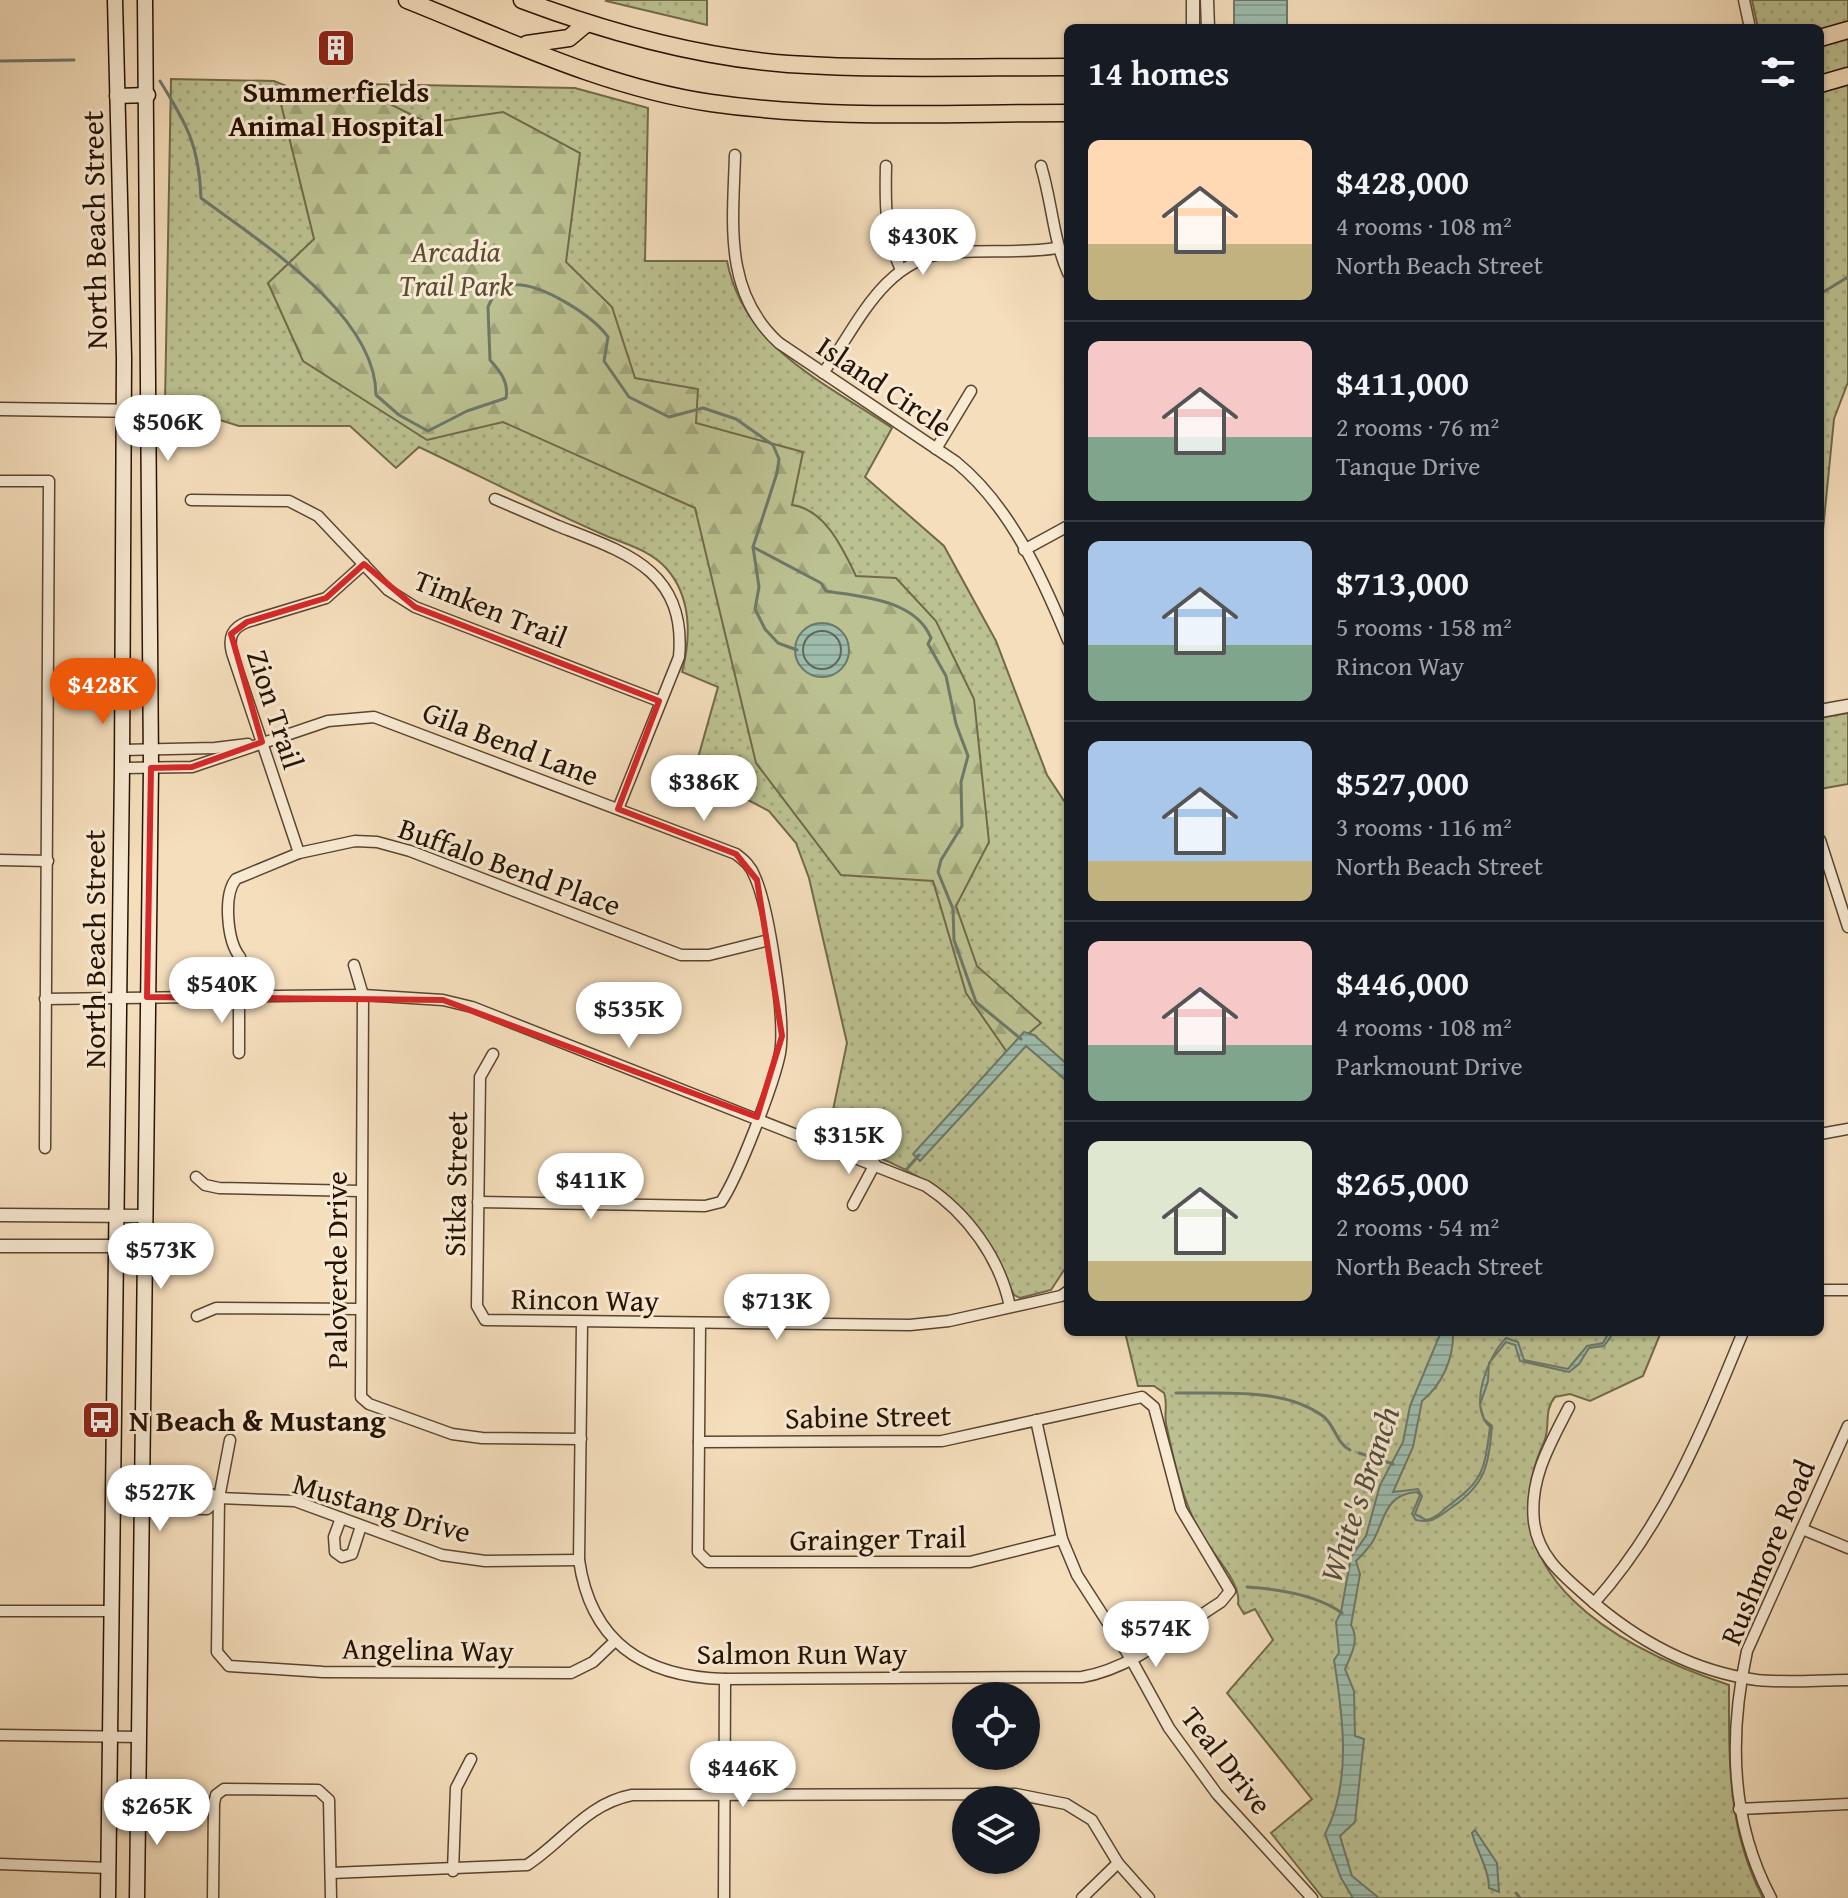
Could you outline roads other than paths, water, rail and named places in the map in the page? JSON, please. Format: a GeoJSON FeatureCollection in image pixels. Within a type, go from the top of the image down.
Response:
{"type":"FeatureCollection","features":[{"type":"Feature","properties":{"kind":"main road","name":"North Beach Street"},"geometry":{"type":"LineString","coordinates":[[108,1898],[122,768],[123,411],[115,0]]}},
{"type":"Feature","properties":{"kind":"main road","name":"North Beach Street"},"geometry":{"type":"LineString","coordinates":[[137,1898],[143,1216],[151,768],[145,0]]}},
{"type":"Feature","properties":{"kind":"main road"},"geometry":{"type":"LineString","coordinates":[[407,0],[604,77],[708,103],[819,114],[1064,113]]}},
{"type":"Feature","properties":{"kind":"main road"},"geometry":{"type":"LineString","coordinates":[[522,0],[587,23],[713,54],[787,64],[1064,67]]}},
{"type":"Feature","properties":{"kind":"main road"},"geometry":{"type":"LineString","coordinates":[[517,44],[544,44],[569,38],[587,23]]}},
{"type":"Feature","properties":{"kind":"main road"},"geometry":{"type":"LineString","coordinates":[[1824,37],[1848,30]]}},
{"type":"Feature","properties":{"kind":"main road"},"geometry":{"type":"LineString","coordinates":[[1824,83],[1848,76]]}},
{"type":"Feature","properties":{"kind":"main road"},"geometry":{"type":"LineString","coordinates":[[117,96],[148,95]]}},
{"type":"Feature","properties":{"kind":"main road"},"geometry":{"type":"LineString","coordinates":[[120,254],[148,254]]}},
{"type":"Feature","properties":{"kind":"street"},"geometry":{"type":"LineString","coordinates":[[1193,0],[1193,24]]}},
{"type":"Feature","properties":{"kind":"street"},"geometry":{"type":"LineString","coordinates":[[1207,0],[1208,24]]}},
{"type":"Feature","properties":{"kind":"street"},"geometry":{"type":"LineString","coordinates":[[1744,0],[1749,24]]}},
{"type":"Feature","properties":{"kind":"street","name":"Island Circle"},"geometry":{"type":"LineString","coordinates":[[735,155],[733,253],[743,294],[768,333],[969,473],[991,496],[1024,550],[1064,632]]}},
{"type":"Feature","properties":{"kind":"street"},"geometry":{"type":"LineString","coordinates":[[886,166],[885,206],[889,244],[901,270]]}},
{"type":"Feature","properties":{"kind":"street"},"geometry":{"type":"LineString","coordinates":[[1041,166],[1053,207],[1057,248],[1064,264]]}},
{"type":"Feature","properties":{"kind":"street"},"geometry":{"type":"LineString","coordinates":[[823,373],[878,292],[901,270],[929,256],[945,253],[1025,253],[1057,248]]}},
{"type":"Feature","properties":{"kind":"street"},"geometry":{"type":"LineString","coordinates":[[936,449],[971,391]]}},
{"type":"Feature","properties":{"kind":"street"},"geometry":{"type":"LineString","coordinates":[[0,409],[148,411]]}},
{"type":"Feature","properties":{"kind":"street"},"geometry":{"type":"LineString","coordinates":[[0,481],[49,481],[45,1148]]}},
{"type":"Feature","properties":{"kind":"street"},"geometry":{"type":"LineString","coordinates":[[495,499],[607,544],[650,568],[672,597],[682,633],[679,657],[618,809]]}},
{"type":"Feature","properties":{"kind":"street","name":"Timken Trail"},"geometry":{"type":"LineString","coordinates":[[191,500],[289,501],[318,516],[388,590],[415,607],[659,701]]}},
{"type":"Feature","properties":{"kind":"street"},"geometry":{"type":"LineString","coordinates":[[1024,550],[1064,528]]}},
{"type":"Feature","properties":{"kind":"street","name":"Zion Trail"},"geometry":{"type":"LineString","coordinates":[[299,853],[232,653],[231,634],[237,626],[326,598],[364,564]]}},
{"type":"Feature","properties":{"kind":"street"},"geometry":{"type":"LineString","coordinates":[[1824,710],[1848,706]]}},
{"type":"Feature","properties":{"kind":"street","name":"Gila Bend Lane"},"geometry":{"type":"LineString","coordinates":[[122,768],[192,767],[328,721],[374,717],[736,854],[749,864],[757,880],[769,940],[782,1036],[780,1056],[724,1198],[716,1205],[705,1206],[478,1202]]}},
{"type":"Feature","properties":{"kind":"street","name":"Gila Bend Lane"},"geometry":{"type":"LineString","coordinates":[[122,750],[215,748],[262,742]]}},
{"type":"Feature","properties":{"kind":"street","name":"Buffalo Bend Place"},"geometry":{"type":"LineString","coordinates":[[240,957],[230,934],[230,889],[236,879],[299,853],[355,841],[391,846],[681,955],[709,955],[769,940]]}},
{"type":"Feature","properties":{"kind":"street"},"geometry":{"type":"LineString","coordinates":[[1824,856],[1848,927]]}},
{"type":"Feature","properties":{"kind":"street"},"geometry":{"type":"LineString","coordinates":[[0,860],[48,861]]}},
{"type":"Feature","properties":{"kind":"street","name":"Paloverde Drive"},"geometry":{"type":"LineString","coordinates":[[354,965],[363,995],[360,1393],[369,1404],[452,1434],[482,1438],[581,1439]]}},
{"type":"Feature","properties":{"kind":"street"},"geometry":{"type":"LineString","coordinates":[[45,999],[363,995],[443,1000],[472,1007],[926,1186],[959,1213],[1000,1273],[1010,1307]]}},
{"type":"Feature","properties":{"kind":"street"},"geometry":{"type":"LineString","coordinates":[[239,998],[239,1053]]}},
{"type":"Feature","properties":{"kind":"street","name":"Sitka Street"},"geometry":{"type":"LineString","coordinates":[[481,1318],[477,1306],[480,1077],[493,1054]]}},
{"type":"Feature","properties":{"kind":"street"},"geometry":{"type":"LineString","coordinates":[[1824,1133],[1848,1129]]}},
{"type":"Feature","properties":{"kind":"street"},"geometry":{"type":"LineString","coordinates":[[853,1205],[875,1164]]}},
{"type":"Feature","properties":{"kind":"street"},"geometry":{"type":"LineString","coordinates":[[196,1177],[205,1185],[219,1188],[360,1191]]}},
{"type":"Feature","properties":{"kind":"street"},"geometry":{"type":"LineString","coordinates":[[0,1215],[143,1216]]}},
{"type":"Feature","properties":{"kind":"street"},"geometry":{"type":"LineString","coordinates":[[0,1246],[143,1246]]}},
{"type":"Feature","properties":{"kind":"street"},"geometry":{"type":"LineString","coordinates":[[1824,1290],[1848,1290]]}},
{"type":"Feature","properties":{"kind":"street","name":"Rincon Way"},"geometry":{"type":"LineString","coordinates":[[481,1318],[494,1322],[910,1325],[1064,1294]]}},
{"type":"Feature","properties":{"kind":"street"},"geometry":{"type":"LineString","coordinates":[[197,1316],[216,1308],[360,1309]]}},
{"type":"Feature","properties":{"kind":"street","name":"Salmon Run Way"},"geometry":{"type":"LineString","coordinates":[[582,1323],[579,1560],[583,1589],[604,1628],[643,1663],[690,1678],[1082,1677],[1102,1674],[1131,1659]]}},
{"type":"Feature","properties":{"kind":"street"},"geometry":{"type":"LineString","coordinates":[[699,1442],[700,1324]]}},
{"type":"Feature","properties":{"kind":"street"},"geometry":{"type":"LineString","coordinates":[[1594,1603],[1633,1559],[1673,1492],[1705,1427],[1741,1336]]}},
{"type":"Feature","properties":{"kind":"street","name":"Sabine Street"},"geometry":{"type":"LineString","coordinates":[[699,1442],[942,1441],[1121,1400],[1149,1400],[1181,1509],[1230,1591],[1221,1602],[1131,1659]]}},
{"type":"Feature","properties":{"kind":"street"},"geometry":{"type":"LineString","coordinates":[[1569,1407],[1541,1464],[1534,1490],[1534,1519],[1541,1547],[1557,1570],[1624,1629],[1691,1662],[1742,1677],[1776,1681],[1848,1680]]}},
{"type":"Feature","properties":{"kind":"street","name":"Teal Drive"},"geometry":{"type":"LineString","coordinates":[[1036,1420],[1062,1539],[1077,1575],[1131,1659],[1169,1728],[1217,1794],[1312,1898]]}},
{"type":"Feature","properties":{"kind":"street","name":"Rushmore Road"},"geometry":{"type":"LineString","coordinates":[[1771,1898],[1750,1851],[1739,1809],[1737,1747],[1742,1677],[1747,1651],[1848,1426]]}},
{"type":"Feature","properties":{"kind":"street"},"geometry":{"type":"LineString","coordinates":[[219,1498],[230,1440]]}},
{"type":"Feature","properties":{"kind":"street","name":"Grainger Trail"},"geometry":{"type":"LineString","coordinates":[[699,1442],[698,1552],[708,1562],[721,1565],[970,1562],[1033,1549],[1062,1539]]}},
{"type":"Feature","properties":{"kind":"street","name":"Mustang Drive"},"geometry":{"type":"LineString","coordinates":[[112,1487],[202,1490],[219,1498],[295,1501],[442,1555],[485,1561],[579,1560]]}},
{"type":"Feature","properties":{"kind":"street","name":"Mustang Drive"},"geometry":{"type":"LineString","coordinates":[[112,1508],[207,1509],[219,1498]]}},
{"type":"Feature","properties":{"kind":"street","name":"Angelina Way"},"geometry":{"type":"LineString","coordinates":[[219,1498],[217,1652],[229,1666],[323,1672],[571,1673],[593,1662],[615,1641]]}},
{"type":"Feature","properties":{"kind":"street"},"geometry":{"type":"LineString","coordinates":[[341,1518],[334,1537],[335,1552],[342,1557],[352,1554],[361,1526]]}},
{"type":"Feature","properties":{"kind":"street"},"geometry":{"type":"LineString","coordinates":[[1802,1529],[1848,1548]]}},
{"type":"Feature","properties":{"kind":"street"},"geometry":{"type":"LineString","coordinates":[[0,1611],[111,1611]]}},
{"type":"Feature","properties":{"kind":"street"},"geometry":{"type":"LineString","coordinates":[[724,1898],[725,1679]]}},
{"type":"Feature","properties":{"kind":"street"},"geometry":{"type":"LineString","coordinates":[[0,1735],[139,1737]]}},
{"type":"Feature","properties":{"kind":"street"},"geometry":{"type":"LineString","coordinates":[[453,1871],[456,1788],[471,1759]]}},
{"type":"Feature","properties":{"kind":"street"},"geometry":{"type":"LineString","coordinates":[[213,1898],[214,1803],[216,1795],[224,1789],[318,1790],[329,1800],[331,1898]]}},
{"type":"Feature","properties":{"kind":"street"},"geometry":{"type":"LineString","coordinates":[[331,1873],[453,1871],[527,1865],[549,1851],[598,1805],[632,1795],[726,1792],[1016,1794],[1066,1804],[1092,1820],[1118,1863],[1149,1898]]}},
{"type":"Feature","properties":{"kind":"street"},"geometry":{"type":"LineString","coordinates":[[1739,1809],[1848,1804]]}},
{"type":"Feature","properties":{"kind":"street"},"geometry":{"type":"LineString","coordinates":[[1082,1898],[1118,1863]]}},
{"type":"Feature","properties":{"kind":"street"},"geometry":{"type":"LineString","coordinates":[[0,1864],[109,1868]]}},
{"type":"Feature","properties":{"kind":"water"},"geometry":{"type":"Polygon","coordinates":[[[1234,0],[1287,0],[1287,24],[1234,24],[1234,0]]]}},
{"type":"Feature","properties":{"kind":"water"},"geometry":{"type":"Polygon","coordinates":[[[822,623],[841,631],[849,650],[841,669],[822,677],[803,669],[795,650],[803,631],[822,623]]]}},
{"type":"Feature","properties":{"kind":"water"},"geometry":{"type":"Polygon","coordinates":[[[1024,1032],[1034,1035],[1064,1061],[1064,1079],[1026,1046],[920,1161],[913,1154],[1024,1032]]]}},
{"type":"Feature","properties":{"kind":"water"},"geometry":{"type":"Polygon","coordinates":[[[1439,1336],[1453,1336],[1449,1361],[1441,1379],[1422,1401],[1413,1447],[1393,1492],[1418,1489],[1422,1496],[1415,1514],[1426,1520],[1433,1518],[1475,1482],[1486,1455],[1490,1427],[1484,1419],[1492,1426],[1489,1452],[1483,1473],[1471,1491],[1435,1519],[1426,1521],[1416,1520],[1412,1514],[1420,1495],[1417,1492],[1398,1497],[1388,1509],[1371,1544],[1356,1561],[1360,1574],[1351,1625],[1355,1642],[1345,1669],[1354,1691],[1355,1736],[1364,1739],[1355,1822],[1340,1836],[1352,1876],[1379,1898],[1353,1898],[1341,1878],[1325,1834],[1334,1814],[1342,1771],[1342,1726],[1334,1660],[1339,1653],[1336,1622],[1341,1612],[1351,1557],[1366,1536],[1380,1485],[1403,1442],[1410,1406],[1439,1336]]]}},
{"type":"Feature","properties":{"kind":"water"},"geometry":{"type":"Polygon","coordinates":[[[1607,1336],[1611,1336],[1604,1346],[1589,1348],[1579,1364],[1569,1372],[1520,1361],[1515,1345],[1506,1342],[1491,1361],[1506,1338],[1518,1342],[1524,1360],[1568,1369],[1587,1346],[1603,1343],[1607,1336]]]}},
{"type":"Feature","properties":{"kind":"water"},"geometry":{"type":"Polygon","coordinates":[[[1489,1365],[1488,1381],[1480,1404],[1483,1382],[1489,1365]]]}},
{"type":"Feature","properties":{"kind":"water"},"geometry":{"type":"Polygon","coordinates":[[[1475,1830],[1497,1863],[1499,1892],[1489,1888],[1472,1833],[1475,1830]]]}},
{"type":"Feature","properties":{"kind":"waterway","name":"White's Branch"},"geometry":{"type":"LineString","coordinates":[[0,61],[74,60]]}},
{"type":"Feature","properties":{"kind":"waterway","name":"White's Branch"},"geometry":{"type":"LineString","coordinates":[[160,81],[190,136],[198,164],[201,198],[282,258],[336,309],[357,336],[371,365],[376,395],[399,415],[428,431],[467,411],[506,398],[505,382],[490,360],[488,307],[494,294],[510,286],[524,285],[550,294],[578,310],[600,328],[608,337],[604,361],[629,397],[669,417],[703,408],[736,419],[773,445],[779,459],[777,473],[753,547],[759,587],[755,609],[765,629],[778,643],[797,650]]}},
{"type":"Feature","properties":{"kind":"waterway"},"geometry":{"type":"LineString","coordinates":[[1824,292],[1848,277]]}},
{"type":"Feature","properties":{"kind":"waterway","name":"White's Branch"},"geometry":{"type":"LineString","coordinates":[[753,547],[821,583],[826,591],[870,598],[900,608],[913,615],[931,638],[928,644],[946,676],[956,724],[968,756],[961,782],[962,826],[941,860],[938,872],[953,909],[954,940],[976,1002],[1021,1039]]}},
{"type":"Feature","properties":{"kind":"waterway"},"geometry":{"type":"LineString","coordinates":[[906,1170],[919,1155]]}},
{"type":"Feature","properties":{"kind":"waterway"},"geometry":{"type":"LineString","coordinates":[[1176,1393],[1252,1394],[1289,1400],[1323,1416],[1350,1450]]}},
{"type":"Feature","properties":{"kind":"waterway"},"geometry":{"type":"LineString","coordinates":[[1359,1453],[1393,1464]]}},
{"type":"Feature","properties":{"kind":"waterway"},"geometry":{"type":"LineString","coordinates":[[1247,1587],[1309,1597],[1342,1613]]}},
{"type":"Feature","properties":{"kind":"waterway"},"geometry":{"type":"LineString","coordinates":[[1516,1893],[1520,1898]]}},
{"type":"Feature","properties":{"kind":"place","name":"Summerfields Animal Hospital"},"geometry":{"type":"Point","coordinates":[336,48]}},
{"type":"Feature","properties":{"kind":"place","name":"N Beach & Mustang"},"geometry":{"type":"Point","coordinates":[101,1420]}},
{"type":"Feature","properties":{"kind":"park label","name":"Arcadia Trail Park"},"geometry":{"type":"Point","coordinates":[456,268]}}]}
